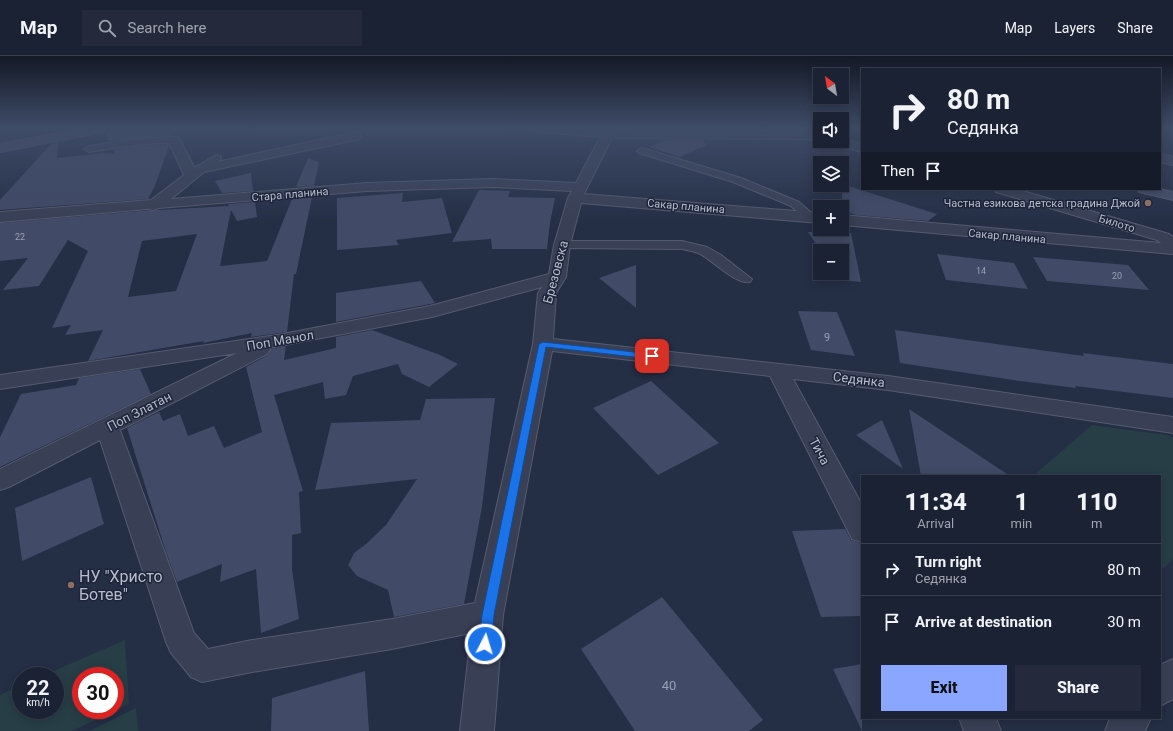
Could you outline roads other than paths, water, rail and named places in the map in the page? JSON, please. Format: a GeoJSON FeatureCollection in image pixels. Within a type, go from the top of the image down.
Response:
{"type":"FeatureCollection","features":[{"type":"Feature","properties":{"kind":"main road"},"geometry":{"type":"LineString","coordinates":[[1161,181],[1173,184]]}},
{"type":"Feature","properties":{"kind":"main road"},"geometry":{"type":"LineString","coordinates":[[1148,190],[1173,196]]}},
{"type":"Feature","properties":{"kind":"street"},"geometry":{"type":"LineString","coordinates":[[187,160],[196,173]]}},
{"type":"Feature","properties":{"kind":"street"},"geometry":{"type":"LineString","coordinates":[[153,206],[196,173],[254,160]]}},
{"type":"Feature","properties":{"kind":"street","name":"Брезовска"},"geometry":{"type":"LineString","coordinates":[[477,731],[488,615],[543,344],[547,293],[557,277],[562,245],[578,192],[594,160]]}},
{"type":"Feature","properties":{"kind":"street","name":"Стара планина"},"geometry":{"type":"LineString","coordinates":[[0,217],[153,206],[367,187],[493,183],[578,192]]}},
{"type":"Feature","properties":{"kind":"street","name":"Билото"},"geometry":{"type":"LineString","coordinates":[[1004,190],[1170,244]]}},
{"type":"Feature","properties":{"kind":"street","name":"Сакар планина"},"geometry":{"type":"LineString","coordinates":[[578,192],[813,218]]}},
{"type":"Feature","properties":{"kind":"street","name":"Сакар планина"},"geometry":{"type":"LineString","coordinates":[[849,221],[1034,238],[1170,244]]}},
{"type":"Feature","properties":{"kind":"street","name":"Поп Манол"},"geometry":{"type":"LineString","coordinates":[[0,382],[277,341],[432,311],[557,277]]}},
{"type":"Feature","properties":{"kind":"street","name":"Поп Златан"},"geometry":{"type":"LineString","coordinates":[[0,480],[277,341]]}},
{"type":"Feature","properties":{"kind":"street","name":"Седянка"},"geometry":{"type":"LineString","coordinates":[[543,344],[888,383],[1173,425]]}},
{"type":"Feature","properties":{"kind":"street","name":"Тича"},"geometry":{"type":"LineString","coordinates":[[777,370],[861,529]]}},
{"type":"Feature","properties":{"kind":"street"},"geometry":{"type":"LineString","coordinates":[[107,427],[182,642],[202,666],[252,656],[392,634],[488,615]]}},
{"type":"Feature","properties":{"kind":"street"},"geometry":{"type":"LineString","coordinates":[[1161,688],[1173,675]]}},
{"type":"Feature","properties":{"kind":"street"},"geometry":{"type":"LineString","coordinates":[[977,719],[984,731]]}},
{"type":"Feature","properties":{"kind":"street"},"geometry":{"type":"LineString","coordinates":[[1122,731],[1133,719]]}},
{"type":"Feature","properties":{"kind":"lane"},"geometry":{"type":"LineString","coordinates":[[196,173],[214,160]]}},
{"type":"Feature","properties":{"kind":"lane"},"geometry":{"type":"LineString","coordinates":[[672,160],[737,180],[795,204],[813,217]]}},
{"type":"Feature","properties":{"kind":"lane"},"geometry":{"type":"LineString","coordinates":[[562,245],[682,245],[702,250],[745,279]]}},
{"type":"Feature","properties":{"kind":"place","name":"Частна езикова детска градина Джой"},"geometry":{"type":"Point","coordinates":[1148,203]}},
{"type":"Feature","properties":{"kind":"place","name":"НУ \"Христо Ботев\""},"geometry":{"type":"Point","coordinates":[71,585]}}]}
